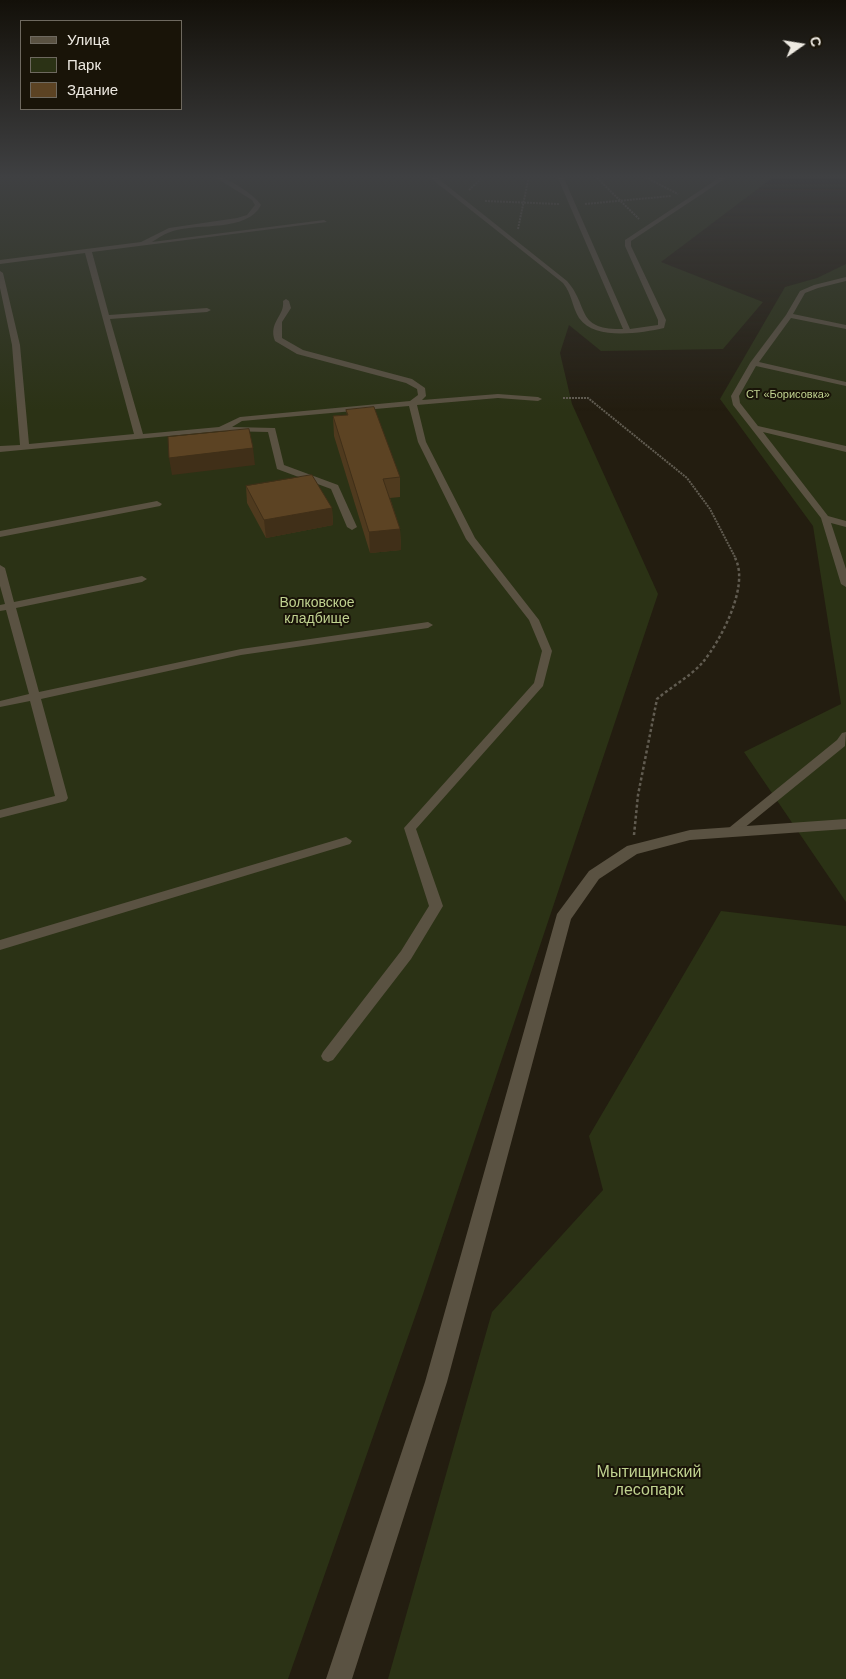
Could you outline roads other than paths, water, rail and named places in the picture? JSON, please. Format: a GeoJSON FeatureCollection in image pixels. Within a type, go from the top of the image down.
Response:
{"type":"FeatureCollection","features":[{"type":"Feature","properties":{"kind":"street"},"geometry":{"type":"LineString","coordinates":[[339,1679],[436,1382],[563,918],[594,874],[632,850],[690,835],[734,830],[846,824]]}},
{"type":"Feature","properties":{"kind":"lane"},"geometry":{"type":"LineString","coordinates":[[0,262],[61,254]]}},
{"type":"Feature","properties":{"kind":"lane"},"geometry":{"type":"LineString","coordinates":[[89,254],[139,436]]}},
{"type":"Feature","properties":{"kind":"lane"},"geometry":{"type":"LineString","coordinates":[[530,254],[573,290],[583,319],[590,326],[603,330],[650,330],[660,326],[662,320],[632,254]]}},
{"type":"Feature","properties":{"kind":"lane"},"geometry":{"type":"LineString","coordinates":[[594,254],[627,330]]}},
{"type":"Feature","properties":{"kind":"lane"},"geometry":{"type":"LineString","coordinates":[[0,273],[16,345],[25,448]]}},
{"type":"Feature","properties":{"kind":"lane"},"geometry":{"type":"LineString","coordinates":[[846,279],[802,292],[789,315],[754,363],[735,396],[736,403],[825,518],[846,584]]}},
{"type":"Feature","properties":{"kind":"lane"},"geometry":{"type":"LineString","coordinates":[[834,282],[846,284]]}},
{"type":"Feature","properties":{"kind":"lane"},"geometry":{"type":"LineString","coordinates":[[286,300],[288,308],[279,318],[276,327],[278,339],[300,352],[409,381],[421,388],[422,396],[412,402]]}},
{"type":"Feature","properties":{"kind":"lane"},"geometry":{"type":"LineString","coordinates":[[107,317],[207,310]]}},
{"type":"Feature","properties":{"kind":"lane"},"geometry":{"type":"LineString","coordinates":[[789,315],[846,327]]}},
{"type":"Feature","properties":{"kind":"lane"},"geometry":{"type":"LineString","coordinates":[[754,363],[846,384]]}},
{"type":"Feature","properties":{"kind":"lane"},"geometry":{"type":"LineString","coordinates":[[221,429],[240,419],[412,402],[498,396],[538,399]]}},
{"type":"Feature","properties":{"kind":"lane"},"geometry":{"type":"LineString","coordinates":[[328,1056],[406,955],[436,906],[410,828],[539,684],[547,651],[534,620],[471,539],[422,442],[412,402]]}},
{"type":"Feature","properties":{"kind":"lane"},"geometry":{"type":"LineString","coordinates":[[755,428],[846,449]]}},
{"type":"Feature","properties":{"kind":"lane"},"geometry":{"type":"LineString","coordinates":[[0,449],[221,429],[272,430],[280,467],[335,487],[352,527]]}},
{"type":"Feature","properties":{"kind":"lane"},"geometry":{"type":"LineString","coordinates":[[0,534],[157,504]]}},
{"type":"Feature","properties":{"kind":"lane"},"geometry":{"type":"LineString","coordinates":[[825,518],[846,524]]}},
{"type":"Feature","properties":{"kind":"lane"},"geometry":{"type":"LineString","coordinates":[[0,568],[5,607],[34,697],[62,798],[0,814]]}},
{"type":"Feature","properties":{"kind":"lane"},"geometry":{"type":"LineString","coordinates":[[5,607],[142,578]]}},
{"type":"Feature","properties":{"kind":"lane"},"geometry":{"type":"LineString","coordinates":[[0,704],[241,652],[428,625]]}},
{"type":"Feature","properties":{"kind":"lane"},"geometry":{"type":"LineString","coordinates":[[734,830],[841,743],[846,736]]}},
{"type":"Feature","properties":{"kind":"lane"},"geometry":{"type":"LineString","coordinates":[[0,945],[346,841]]}},
{"type":"Feature","properties":{"kind":"park label","name":"СТ «Борисовка»"},"geometry":{"type":"Point","coordinates":[788,395]}},
{"type":"Feature","properties":{"kind":"park label","name":"Волковское кладбище"},"geometry":{"type":"Point","coordinates":[317,612]}},
{"type":"Feature","properties":{"kind":"park label","name":"Мытищинский лесопарк"},"geometry":{"type":"Point","coordinates":[649,1482]}}]}
